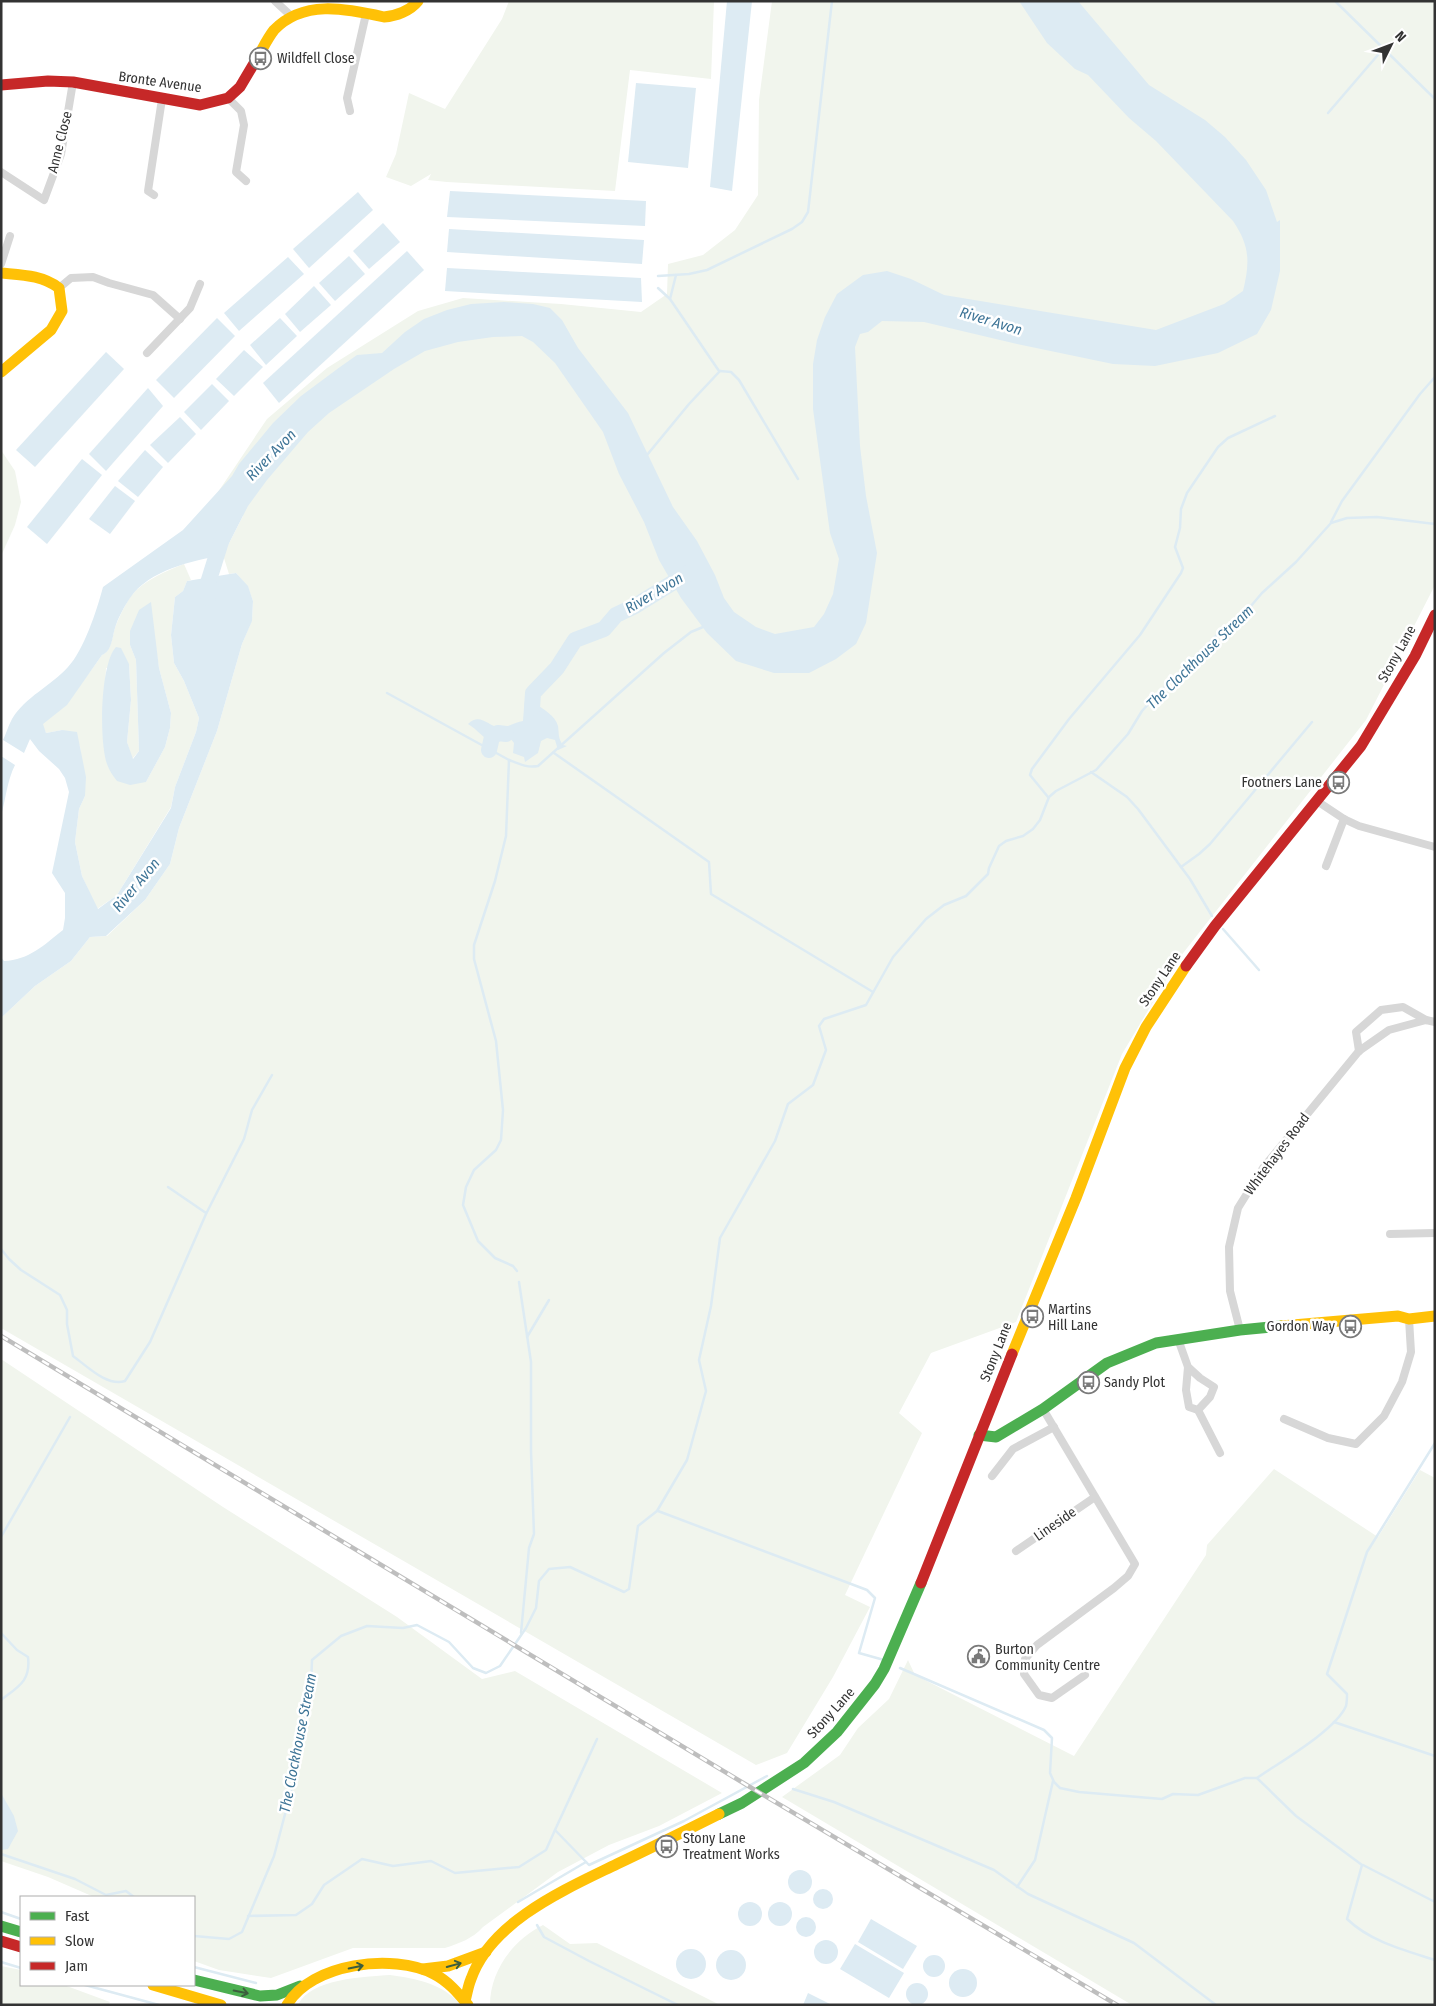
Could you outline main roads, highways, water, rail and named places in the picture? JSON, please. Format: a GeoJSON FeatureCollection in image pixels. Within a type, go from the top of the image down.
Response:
{"type":"FeatureCollection","features":[{"type":"Feature","properties":{"kind":"main road","name":"Bronte Avenue"},"geometry":{"type":"LineString","coordinates":[[1,85],[48,81],[73,82],[200,105],[228,98],[240,87],[274,29],[290,14],[306,5],[323,4],[384,17],[394,16],[416,4]]}},
{"type":"Feature","properties":{"kind":"main road"},"geometry":{"type":"LineString","coordinates":[[1,273],[37,276],[52,282],[59,288],[62,311],[51,330],[2,369]]}},
{"type":"Feature","properties":{"kind":"main road","name":"Stony Lane"},"geometry":{"type":"LineString","coordinates":[[467,2003],[472,1977],[486,1952],[522,1917],[546,1900],[742,1803],[804,1763],[838,1732],[875,1684],[884,1670],[914,1601],[1072,1207],[1125,1068],[1146,1027],[1175,981],[1215,926],[1361,746],[1415,656],[1435,615]]}},
{"type":"Feature","properties":{"kind":"main road"},"geometry":{"type":"LineString","coordinates":[[979,1435],[996,1437],[1043,1409],[1107,1363],[1156,1343],[1178,1338],[1240,1330],[1398,1316],[1409,1319],[1435,1316]]}},
{"type":"Feature","properties":{"kind":"main road"},"geometry":{"type":"LineString","coordinates":[[1,1926],[20,1932]]}},
{"type":"Feature","properties":{"kind":"main road"},"geometry":{"type":"LineString","coordinates":[[1,1941],[20,1947]]}},
{"type":"Feature","properties":{"kind":"main road","name":"Stony Lane"},"geometry":{"type":"LineString","coordinates":[[421,1970],[437,1969],[463,1962],[486,1952]]}},
{"type":"Feature","properties":{"kind":"main road"},"geometry":{"type":"LineString","coordinates":[[195,1980],[260,1996],[276,1995],[343,1970],[380,1963],[421,1970],[442,1978],[467,2003]]}},
{"type":"Feature","properties":{"kind":"main road"},"geometry":{"type":"LineString","coordinates":[[288,2005],[289,1999],[309,1982]]}},
{"type":"Feature","properties":{"kind":"main road"},"geometry":{"type":"LineString","coordinates":[[156,1986],[221,2005]]}},
{"type":"Feature","properties":{"kind":"water"},"geometry":{"type":"Polygon","coordinates":[[[727,1],[752,1],[732,191],[710,187],[727,1]]]}},
{"type":"Feature","properties":{"kind":"water"},"geometry":{"type":"Polygon","coordinates":[[[1019,1],[1078,1],[1149,85],[1205,120],[1225,137],[1246,160],[1266,190],[1277,222],[1280,220],[1280,271],[1271,310],[1257,334],[1218,353],[1155,366],[1113,364],[924,322],[882,321],[868,332],[860,334],[855,347],[860,446],[866,496],[877,553],[866,623],[856,644],[836,659],[809,673],[774,673],[736,661],[707,633],[681,598],[659,560],[644,522],[619,474],[603,432],[555,363],[533,342],[522,336],[493,337],[458,342],[425,351],[394,369],[329,413],[308,432],[267,480],[248,506],[223,555],[172,568],[148,580],[138,588],[119,616],[108,650],[102,655],[67,705],[43,724],[46,733],[62,730],[77,732],[86,777],[85,796],[79,809],[75,842],[82,876],[98,909],[117,895],[171,808],[175,787],[196,732],[199,718],[184,681],[174,663],[171,635],[175,597],[183,591],[187,581],[236,573],[248,586],[253,601],[252,621],[242,644],[217,731],[179,828],[170,864],[145,900],[106,936],[90,937],[71,961],[35,986],[1,1018],[1,957],[4,961],[13,960],[36,951],[63,930],[65,918],[65,893],[52,873],[69,792],[65,778],[59,769],[39,751],[30,739],[24,753],[3,740],[12,719],[24,704],[61,674],[74,660],[89,629],[103,587],[183,530],[232,476],[239,464],[273,423],[301,396],[357,355],[382,353],[405,332],[424,319],[447,310],[471,304],[504,302],[533,304],[550,308],[562,320],[578,348],[628,413],[673,507],[697,541],[715,575],[724,598],[734,612],[756,627],[775,634],[814,627],[824,614],[833,594],[839,559],[830,533],[813,409],[813,364],[817,340],[825,317],[837,294],[863,275],[887,271],[911,279],[944,295],[1156,330],[1224,304],[1243,291],[1247,271],[1247,254],[1243,238],[1233,221],[1156,141],[1129,118],[1088,75],[1075,69],[1047,43],[1019,1]]]}},
{"type":"Feature","properties":{"kind":"water"},"geometry":{"type":"Polygon","coordinates":[[[636,83],[696,88],[688,168],[628,162],[636,83]]]}},
{"type":"Feature","properties":{"kind":"water"},"geometry":{"type":"Polygon","coordinates":[[[450,191],[646,201],[645,226],[447,217],[450,191]]]}},
{"type":"Feature","properties":{"kind":"water"},"geometry":{"type":"Polygon","coordinates":[[[358,192],[373,210],[309,268],[293,249],[358,192]]]}},
{"type":"Feature","properties":{"kind":"water"},"geometry":{"type":"Polygon","coordinates":[[[383,223],[400,242],[369,269],[353,251],[383,223]]]}},
{"type":"Feature","properties":{"kind":"water"},"geometry":{"type":"Polygon","coordinates":[[[449,229],[644,240],[642,264],[447,252],[449,229]]]}},
{"type":"Feature","properties":{"kind":"water"},"geometry":{"type":"Polygon","coordinates":[[[407,251],[424,270],[279,403],[263,383],[407,251]]]}},
{"type":"Feature","properties":{"kind":"water"},"geometry":{"type":"Polygon","coordinates":[[[349,256],[365,274],[335,301],[319,283],[349,256]]]}},
{"type":"Feature","properties":{"kind":"water"},"geometry":{"type":"Polygon","coordinates":[[[288,257],[304,274],[239,331],[224,313],[288,257]]]}},
{"type":"Feature","properties":{"kind":"water"},"geometry":{"type":"Polygon","coordinates":[[[447,268],[641,278],[642,302],[445,291],[447,268]]]}},
{"type":"Feature","properties":{"kind":"water"},"geometry":{"type":"Polygon","coordinates":[[[314,286],[331,305],[300,332],[285,314],[314,286]]]}},
{"type":"Feature","properties":{"kind":"water"},"geometry":{"type":"Polygon","coordinates":[[[217,318],[235,336],[174,398],[156,380],[217,318]]]}},
{"type":"Feature","properties":{"kind":"water"},"geometry":{"type":"Polygon","coordinates":[[[280,318],[297,336],[266,365],[250,345],[280,318]]]}},
{"type":"Feature","properties":{"kind":"water"},"geometry":{"type":"Polygon","coordinates":[[[244,350],[263,367],[234,396],[216,379],[244,350]]]}},
{"type":"Feature","properties":{"kind":"water"},"geometry":{"type":"Polygon","coordinates":[[[106,352],[124,369],[35,467],[16,450],[106,352]]]}},
{"type":"Feature","properties":{"kind":"water"},"geometry":{"type":"Polygon","coordinates":[[[212,384],[229,401],[201,430],[184,412],[212,384]]]}},
{"type":"Feature","properties":{"kind":"water"},"geometry":{"type":"Polygon","coordinates":[[[148,388],[163,406],[106,471],[89,454],[148,388]]]}},
{"type":"Feature","properties":{"kind":"water"},"geometry":{"type":"Polygon","coordinates":[[[180,417],[196,434],[168,463],[150,445],[180,417]]]}},
{"type":"Feature","properties":{"kind":"water"},"geometry":{"type":"Polygon","coordinates":[[[145,450],[163,467],[138,497],[118,481],[145,450]]]}},
{"type":"Feature","properties":{"kind":"water"},"geometry":{"type":"Polygon","coordinates":[[[82,459],[102,475],[47,544],[27,527],[82,459]]]}},
{"type":"Feature","properties":{"kind":"water"},"geometry":{"type":"Polygon","coordinates":[[[115,486],[135,501],[110,534],[89,519],[115,486]]]}},
{"type":"Feature","properties":{"kind":"water"},"geometry":{"type":"Polygon","coordinates":[[[151,602],[159,668],[171,713],[170,728],[165,747],[146,782],[130,785],[117,781],[111,773],[104,753],[102,704],[104,686],[111,656],[116,647],[121,648],[129,664],[131,700],[127,742],[133,759],[139,751],[136,660],[130,645],[130,631],[139,610],[151,602]]]}},
{"type":"Feature","properties":{"kind":"water"},"geometry":{"type":"Polygon","coordinates":[[[537,685],[539,689],[534,703],[554,719],[558,726],[560,740],[563,745],[567,746],[558,750],[555,740],[547,738],[541,741],[538,753],[525,762],[524,757],[513,753],[514,743],[510,738],[501,736],[492,742],[468,724],[476,719],[480,719],[500,728],[523,721],[524,705],[527,697],[537,685]]]}},
{"type":"Feature","properties":{"kind":"water"},"geometry":{"type":"Polygon","coordinates":[[[1,756],[15,765],[8,783],[1,816],[1,756]]]}},
{"type":"Feature","properties":{"kind":"water"},"geometry":{"type":"Polygon","coordinates":[[[1,1793],[14,1816],[18,1831],[8,1849],[1,1850],[1,1793]]]}},
{"type":"Feature","properties":{"kind":"water"},"geometry":{"type":"Polygon","coordinates":[[[800,1870],[805,1871],[811,1877],[811,1887],[805,1893],[800,1894],[795,1893],[789,1887],[788,1882],[789,1877],[795,1871],[800,1870]]]}},
{"type":"Feature","properties":{"kind":"water"},"geometry":{"type":"Polygon","coordinates":[[[823,1889],[830,1892],[833,1899],[830,1906],[823,1909],[816,1906],[813,1899],[816,1892],[823,1889]]]}},
{"type":"Feature","properties":{"kind":"water"},"geometry":{"type":"Polygon","coordinates":[[[750,1902],[755,1903],[761,1909],[761,1919],[755,1925],[750,1926],[745,1925],[739,1919],[738,1914],[739,1909],[745,1903],[750,1902]]]}},
{"type":"Feature","properties":{"kind":"water"},"geometry":{"type":"Polygon","coordinates":[[[780,1902],[785,1903],[791,1909],[791,1919],[785,1925],[780,1926],[775,1925],[769,1919],[768,1914],[769,1909],[775,1903],[780,1902]]]}},
{"type":"Feature","properties":{"kind":"water"},"geometry":{"type":"Polygon","coordinates":[[[806,1917],[813,1920],[816,1927],[813,1934],[806,1937],[799,1934],[796,1927],[799,1920],[806,1917]]]}},
{"type":"Feature","properties":{"kind":"water"},"geometry":{"type":"Polygon","coordinates":[[[871,1919],[917,1946],[903,1969],[858,1942],[871,1919]]]}},
{"type":"Feature","properties":{"kind":"water"},"geometry":{"type":"Polygon","coordinates":[[[826,1940],[831,1941],[837,1947],[837,1957],[831,1963],[826,1964],[821,1963],[815,1957],[814,1952],[815,1947],[821,1941],[826,1940]]]}},
{"type":"Feature","properties":{"kind":"water"},"geometry":{"type":"Polygon","coordinates":[[[855,1944],[904,1973],[889,1998],[840,1969],[855,1944]]]}},
{"type":"Feature","properties":{"kind":"water"},"geometry":{"type":"Polygon","coordinates":[[[691,1949],[697,1950],[705,1958],[705,1970],[697,1978],[691,1979],[685,1978],[677,1970],[676,1964],[677,1958],[685,1950],[691,1949]]]}},
{"type":"Feature","properties":{"kind":"water"},"geometry":{"type":"Polygon","coordinates":[[[731,1950],[737,1951],[745,1959],[745,1971],[737,1979],[731,1980],[725,1979],[717,1971],[716,1965],[717,1959],[725,1951],[731,1950]]]}},
{"type":"Feature","properties":{"kind":"water"},"geometry":{"type":"Polygon","coordinates":[[[934,1955],[942,1958],[945,1966],[942,1974],[934,1977],[926,1974],[923,1966],[926,1958],[934,1955]]]}},
{"type":"Feature","properties":{"kind":"water"},"geometry":{"type":"Polygon","coordinates":[[[963,1969],[973,1973],[977,1983],[973,1993],[963,1997],[953,1993],[949,1983],[953,1973],[963,1969]]]}},
{"type":"Feature","properties":{"kind":"water"},"geometry":{"type":"Polygon","coordinates":[[[917,1983],[925,1986],[928,1994],[925,2002],[917,2005],[909,2002],[906,1994],[909,1986],[917,1983]]]}},
{"type":"Feature","properties":{"kind":"water"},"geometry":{"type":"Polygon","coordinates":[[[808,1993],[832,2005],[803,2005],[808,1993]]]}},
{"type":"Feature","properties":{"kind":"waterway"},"geometry":{"type":"LineString","coordinates":[[658,276],[689,274],[707,270],[792,229],[802,222],[808,212],[832,1]]}},
{"type":"Feature","properties":{"kind":"waterway"},"geometry":{"type":"LineString","coordinates":[[1335,1],[1435,99]]}},
{"type":"Feature","properties":{"kind":"waterway"},"geometry":{"type":"LineString","coordinates":[[1328,113],[1383,49]]}},
{"type":"Feature","properties":{"kind":"waterway"},"geometry":{"type":"LineString","coordinates":[[670,299],[676,275]]}},
{"type":"Feature","properties":{"kind":"waterway"},"geometry":{"type":"LineString","coordinates":[[658,288],[670,299],[719,371]]}},
{"type":"Feature","properties":{"kind":"waterway"},"geometry":{"type":"LineString","coordinates":[[720,371],[731,372],[739,380],[798,479]]}},
{"type":"Feature","properties":{"kind":"waterway"},"geometry":{"type":"LineString","coordinates":[[647,455],[689,404],[720,371]]}},
{"type":"Feature","properties":{"kind":"waterway"},"geometry":{"type":"LineString","coordinates":[[1331,522],[1342,501],[1420,394],[1435,377]]}},
{"type":"Feature","properties":{"kind":"waterway"},"geometry":{"type":"LineString","coordinates":[[1048,797],[1030,775],[1032,769],[1069,719],[1140,635],[1181,573],[1183,568],[1175,547],[1180,528],[1181,509],[1187,493],[1218,447],[1228,438],[1275,416]]}},
{"type":"Feature","properties":{"kind":"waterway","name":"The Clockhouse Stream"},"geometry":{"type":"LineString","coordinates":[[195,1936],[229,1939],[242,1932],[274,1856],[294,1780],[311,1687],[312,1660],[341,1636],[367,1626],[403,1628],[417,1625],[449,1642],[473,1668],[486,1673],[500,1666],[526,1628],[536,1608],[539,1581],[549,1569],[570,1567],[624,1592],[629,1589],[638,1526],[657,1511],[687,1460],[706,1391],[699,1360],[711,1306],[720,1238],[775,1141],[788,1104],[813,1085],[826,1050],[819,1026],[824,1019],[866,1005],[893,957],[926,919],[944,905],[966,896],[988,874],[999,846],[1006,841],[1023,836],[1033,829],[1040,820],[1049,797],[1056,791],[1096,770],[1128,734],[1142,711],[1152,700],[1219,633],[1239,620],[1262,593],[1296,562],[1331,523],[1347,518],[1377,517],[1435,524]]}},
{"type":"Feature","properties":{"kind":"waterway","name":"River Avon"},"geometry":{"type":"LineString","coordinates":[[208,598],[208,583],[223,535]]}},
{"type":"Feature","properties":{"kind":"waterway","name":"River Avon"},"geometry":{"type":"LineString","coordinates":[[532,708],[533,693],[557,668],[575,640],[604,629],[616,615],[635,606],[690,572]]}},
{"type":"Feature","properties":{"kind":"waterway"},"geometry":{"type":"LineString","coordinates":[[387,693],[509,760],[527,766],[538,766],[664,653],[691,632],[703,627]]}},
{"type":"Feature","properties":{"kind":"waterway"},"geometry":{"type":"LineString","coordinates":[[1181,867],[1210,844],[1312,722]]}},
{"type":"Feature","properties":{"kind":"waterway","name":"River Avon"},"geometry":{"type":"LineString","coordinates":[[489,750],[492,737],[498,733],[506,734]]}},
{"type":"Feature","properties":{"kind":"waterway"},"geometry":{"type":"LineString","coordinates":[[554,753],[709,862],[711,894],[873,992]]}},
{"type":"Feature","properties":{"kind":"waterway"},"geometry":{"type":"LineString","coordinates":[[509,760],[506,836],[495,881],[474,945],[474,959],[496,1041],[503,1110],[501,1140],[496,1150],[474,1170],[466,1187],[463,1205],[478,1241],[495,1258],[513,1266],[517,1271]]}},
{"type":"Feature","properties":{"kind":"waterway"},"geometry":{"type":"LineString","coordinates":[[1091,772],[1127,797],[1138,809],[1190,879],[1212,916]]}},
{"type":"Feature","properties":{"kind":"waterway"},"geometry":{"type":"LineString","coordinates":[[1223,929],[1259,970]]}},
{"type":"Feature","properties":{"kind":"waterway"},"geometry":{"type":"LineString","coordinates":[[1,1249],[21,1270],[60,1295],[67,1310],[67,1324],[73,1356],[104,1378],[111,1381],[125,1381],[150,1342],[206,1214],[244,1139],[252,1110],[272,1075]]}},
{"type":"Feature","properties":{"kind":"waterway"},"geometry":{"type":"LineString","coordinates":[[168,1187],[206,1213]]}},
{"type":"Feature","properties":{"kind":"waterway"},"geometry":{"type":"LineString","coordinates":[[519,1282],[531,1362],[531,1451],[534,1534],[529,1548],[521,1633]]}},
{"type":"Feature","properties":{"kind":"waterway"},"geometry":{"type":"LineString","coordinates":[[527,1337],[549,1300]]}},
{"type":"Feature","properties":{"kind":"waterway"},"geometry":{"type":"LineString","coordinates":[[1,1537],[70,1417]]}},
{"type":"Feature","properties":{"kind":"waterway"},"geometry":{"type":"LineString","coordinates":[[900,1668],[1044,1730],[1052,1738],[1050,1773],[1054,1782],[1060,1788],[1079,1792],[1162,1799],[1173,1794],[1198,1795],[1245,1778],[1257,1778],[1320,1735],[1340,1715],[1346,1706],[1347,1694],[1327,1674],[1367,1552],[1435,1443]]}},
{"type":"Feature","properties":{"kind":"waterway"},"geometry":{"type":"LineString","coordinates":[[658,1511],[867,1590],[875,1598],[859,1653],[884,1660]]}},
{"type":"Feature","properties":{"kind":"waterway"},"geometry":{"type":"LineString","coordinates":[[1,1633],[17,1650],[28,1657],[27,1672],[22,1683],[1,1700]]}},
{"type":"Feature","properties":{"kind":"waterway"},"geometry":{"type":"LineString","coordinates":[[1334,1722],[1435,1756]]}},
{"type":"Feature","properties":{"kind":"waterway"},"geometry":{"type":"LineString","coordinates":[[555,1830],[597,1739]]}},
{"type":"Feature","properties":{"kind":"waterway"},"geometry":{"type":"LineString","coordinates":[[248,1916],[296,1915],[312,1904],[324,1885],[362,1859],[393,1866],[431,1861],[455,1873],[519,1867],[546,1850],[555,1830],[589,1865],[684,1821],[767,1776]]}},
{"type":"Feature","properties":{"kind":"waterway"},"geometry":{"type":"LineString","coordinates":[[1257,1778],[1296,1816],[1362,1865],[1347,1919],[1356,1927],[1377,1939],[1400,1949],[1435,1960]]}},
{"type":"Feature","properties":{"kind":"waterway"},"geometry":{"type":"LineString","coordinates":[[1017,1887],[1035,1860],[1053,1781]]}},
{"type":"Feature","properties":{"kind":"waterway"},"geometry":{"type":"LineString","coordinates":[[793,1789],[834,1802],[994,1870],[1028,1894],[1134,1943],[1216,2005]]}},
{"type":"Feature","properties":{"kind":"waterway","name":"The Clockhouse Stream"},"geometry":{"type":"LineString","coordinates":[[1,1854],[75,1879],[106,1895],[126,1891],[133,1896]]}},
{"type":"Feature","properties":{"kind":"waterway"},"geometry":{"type":"LineString","coordinates":[[518,1902],[586,1862]]}},
{"type":"Feature","properties":{"kind":"waterway"},"geometry":{"type":"LineString","coordinates":[[1363,1865],[1435,1902]]}},
{"type":"Feature","properties":{"kind":"waterway"},"geometry":{"type":"LineString","coordinates":[[1,1912],[20,1919]]}},
{"type":"Feature","properties":{"kind":"waterway"},"geometry":{"type":"LineString","coordinates":[[537,1925],[544,1937],[678,2005]]}},
{"type":"Feature","properties":{"kind":"waterway"},"geometry":{"type":"LineString","coordinates":[[1,1962],[20,1968]]}},
{"type":"Feature","properties":{"kind":"waterway"},"geometry":{"type":"LineString","coordinates":[[195,1967],[256,1983]]}},
{"type":"Feature","properties":{"kind":"waterway"},"geometry":{"type":"LineString","coordinates":[[89,1986],[159,2005]]}},
{"type":"Feature","properties":{"kind":"railway"},"geometry":{"type":"LineString","coordinates":[[1,1336],[745,1784],[1117,2005]]}},
{"type":"Feature","properties":{"kind":"place","name":"Wildfell Close"},"geometry":{"type":"Point","coordinates":[261,58]}},
{"type":"Feature","properties":{"kind":"place","name":"Footners Lane"},"geometry":{"type":"Point","coordinates":[1338,782]}},
{"type":"Feature","properties":{"kind":"place","name":"Martins Hill Lane"},"geometry":{"type":"Point","coordinates":[1032,1317]}},
{"type":"Feature","properties":{"kind":"place","name":"Gordon Way"},"geometry":{"type":"Point","coordinates":[1351,1326]}},
{"type":"Feature","properties":{"kind":"place","name":"Sandy Plot"},"geometry":{"type":"Point","coordinates":[1088,1382]}},
{"type":"Feature","properties":{"kind":"place","name":"Burton Community Centre"},"geometry":{"type":"Point","coordinates":[979,1657]}},
{"type":"Feature","properties":{"kind":"place","name":"Stony Lane Treatment Works"},"geometry":{"type":"Point","coordinates":[667,1846]}}]}
